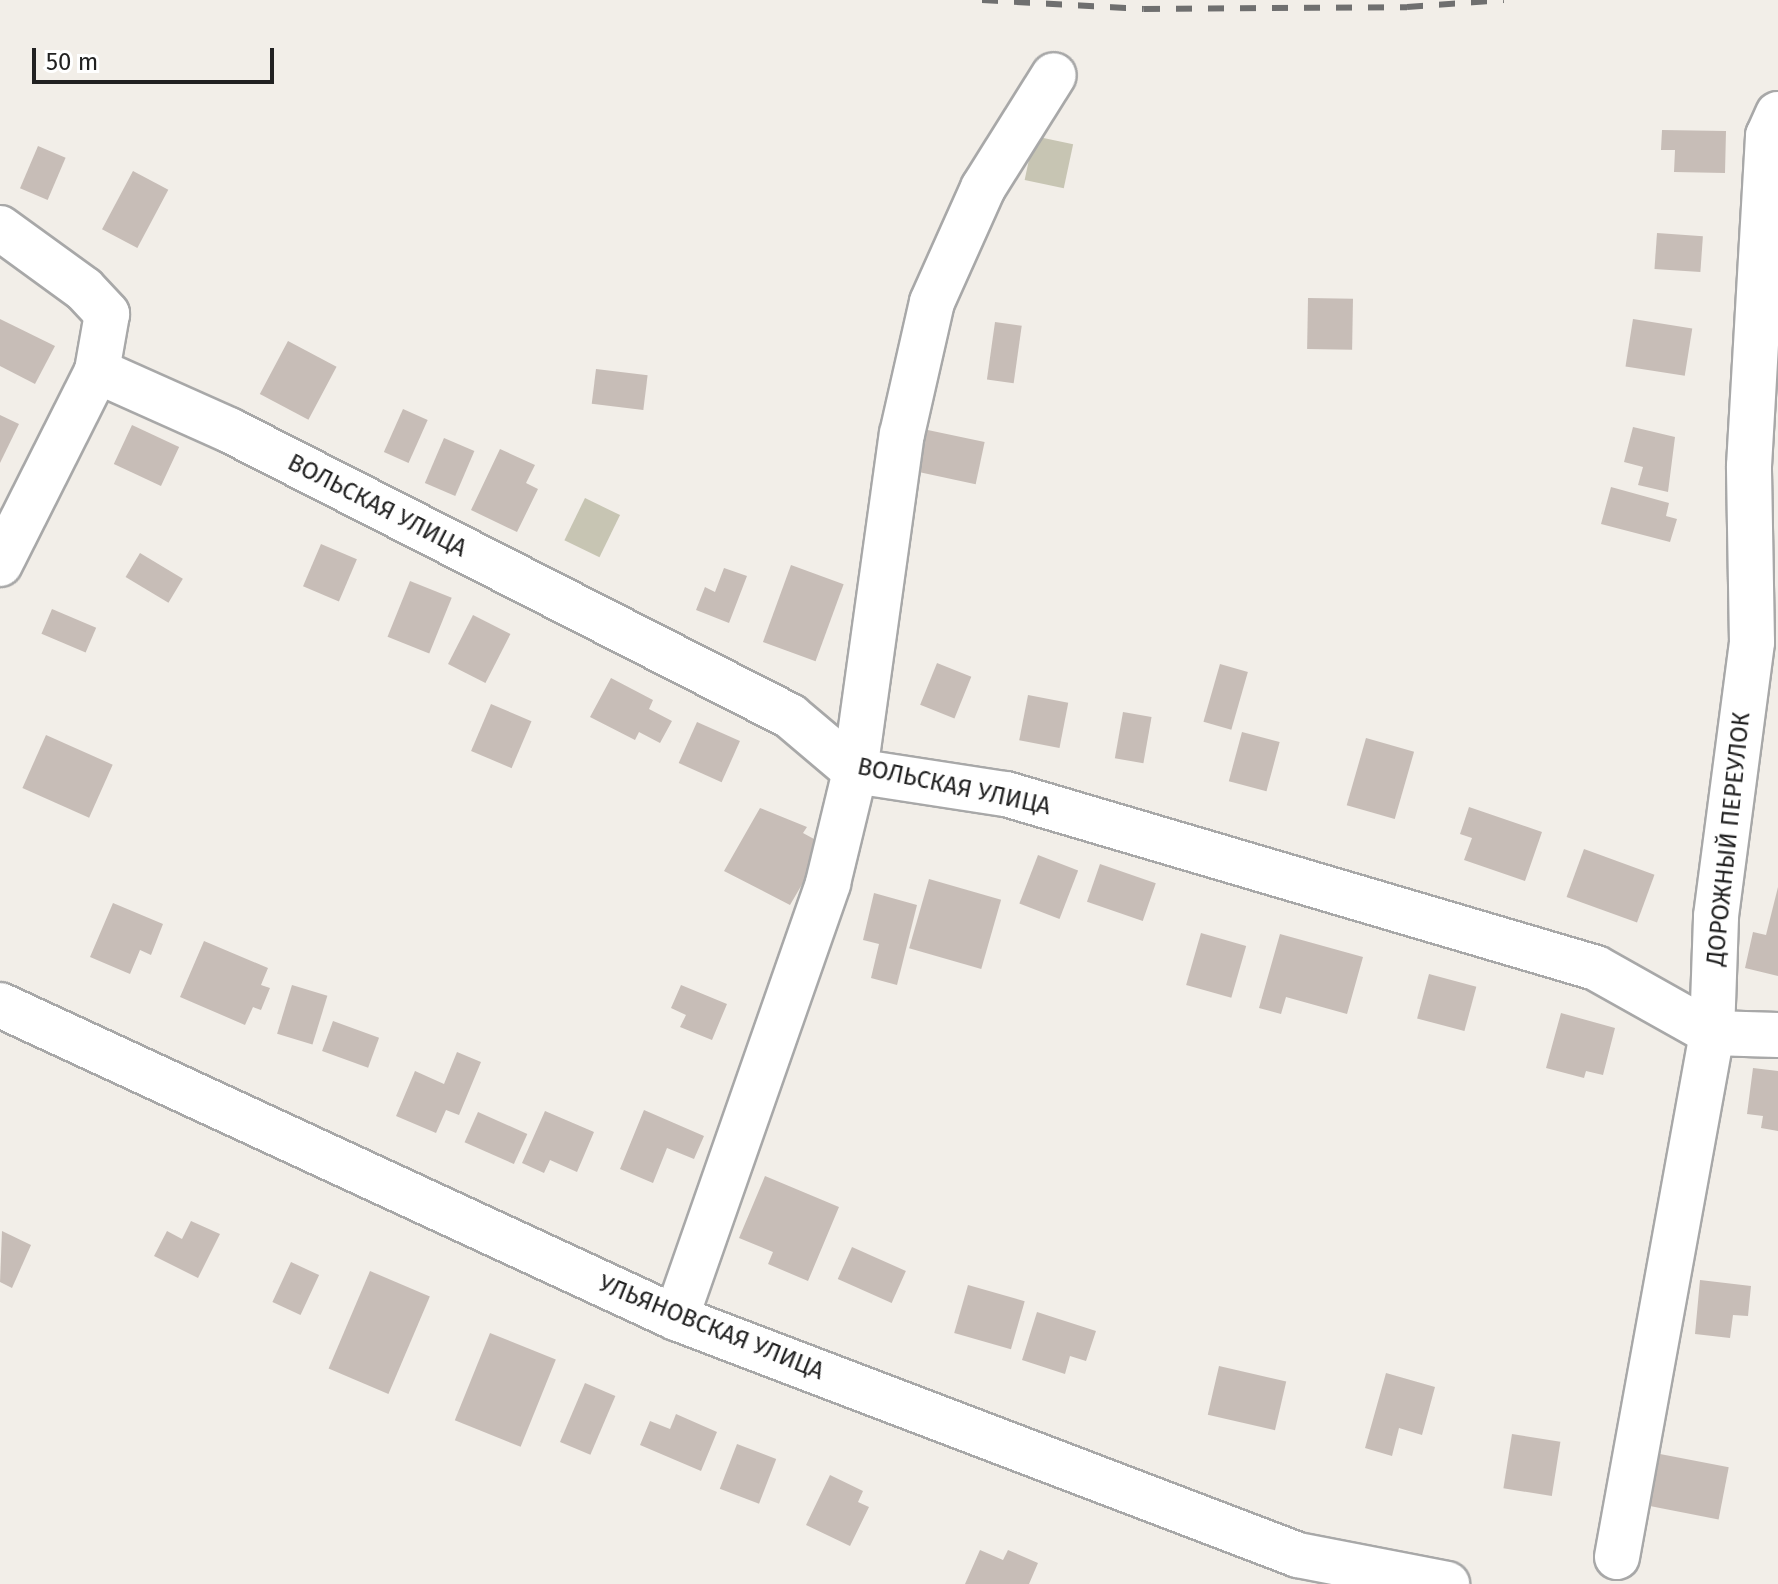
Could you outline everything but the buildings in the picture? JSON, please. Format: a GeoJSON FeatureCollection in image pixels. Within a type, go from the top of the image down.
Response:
{"type":"FeatureCollection","features":[{"type":"Feature","properties":{"kind":"street"},"geometry":{"type":"LineString","coordinates":[[676,1318],[828,883],[855,771],[902,434],[932,302],[983,188],[1054,75]]}},
{"type":"Feature","properties":{"kind":"street","name":"ДОРОЖНЫЙ ПЕРЕУЛОК"},"geometry":{"type":"LineString","coordinates":[[1617,1557],[1712,1033],[1716,916],[1752,642],[1749,466],[1768,136],[1777,115]]}},
{"type":"Feature","properties":{"kind":"street"},"geometry":{"type":"LineString","coordinates":[[0,228],[84,289],[107,314],[97,371],[0,564]]}},
{"type":"Feature","properties":{"kind":"street","name":"ВОЛЬСКАЯ УЛИЦА"},"geometry":{"type":"LineString","coordinates":[[97,371],[229,430],[790,716],[855,771],[1006,794],[1596,968],[1712,1033],[1778,1035]]}},
{"type":"Feature","properties":{"kind":"street","name":"УЛЬЯНОВСКАЯ УЛИЦА"},"geometry":{"type":"LineString","coordinates":[[0,1005],[676,1318],[1298,1555],[1447,1584]]}},
{"type":"Feature","properties":{"kind":"shaded area"},"geometry":{"type":"Polygon","coordinates":[[[1034,136],[1073,144],[1064,188],[1025,180],[1034,136]]]}},
{"type":"Feature","properties":{"kind":"shaded area"},"geometry":{"type":"Polygon","coordinates":[[[585,498],[620,515],[599,557],[564,540],[585,498]]]}},
{"type":"Feature","properties":{"kind":"railway"},"geometry":{"type":"LineString","coordinates":[[982,0],[1144,9],[1407,7],[1504,0]]}}]}
